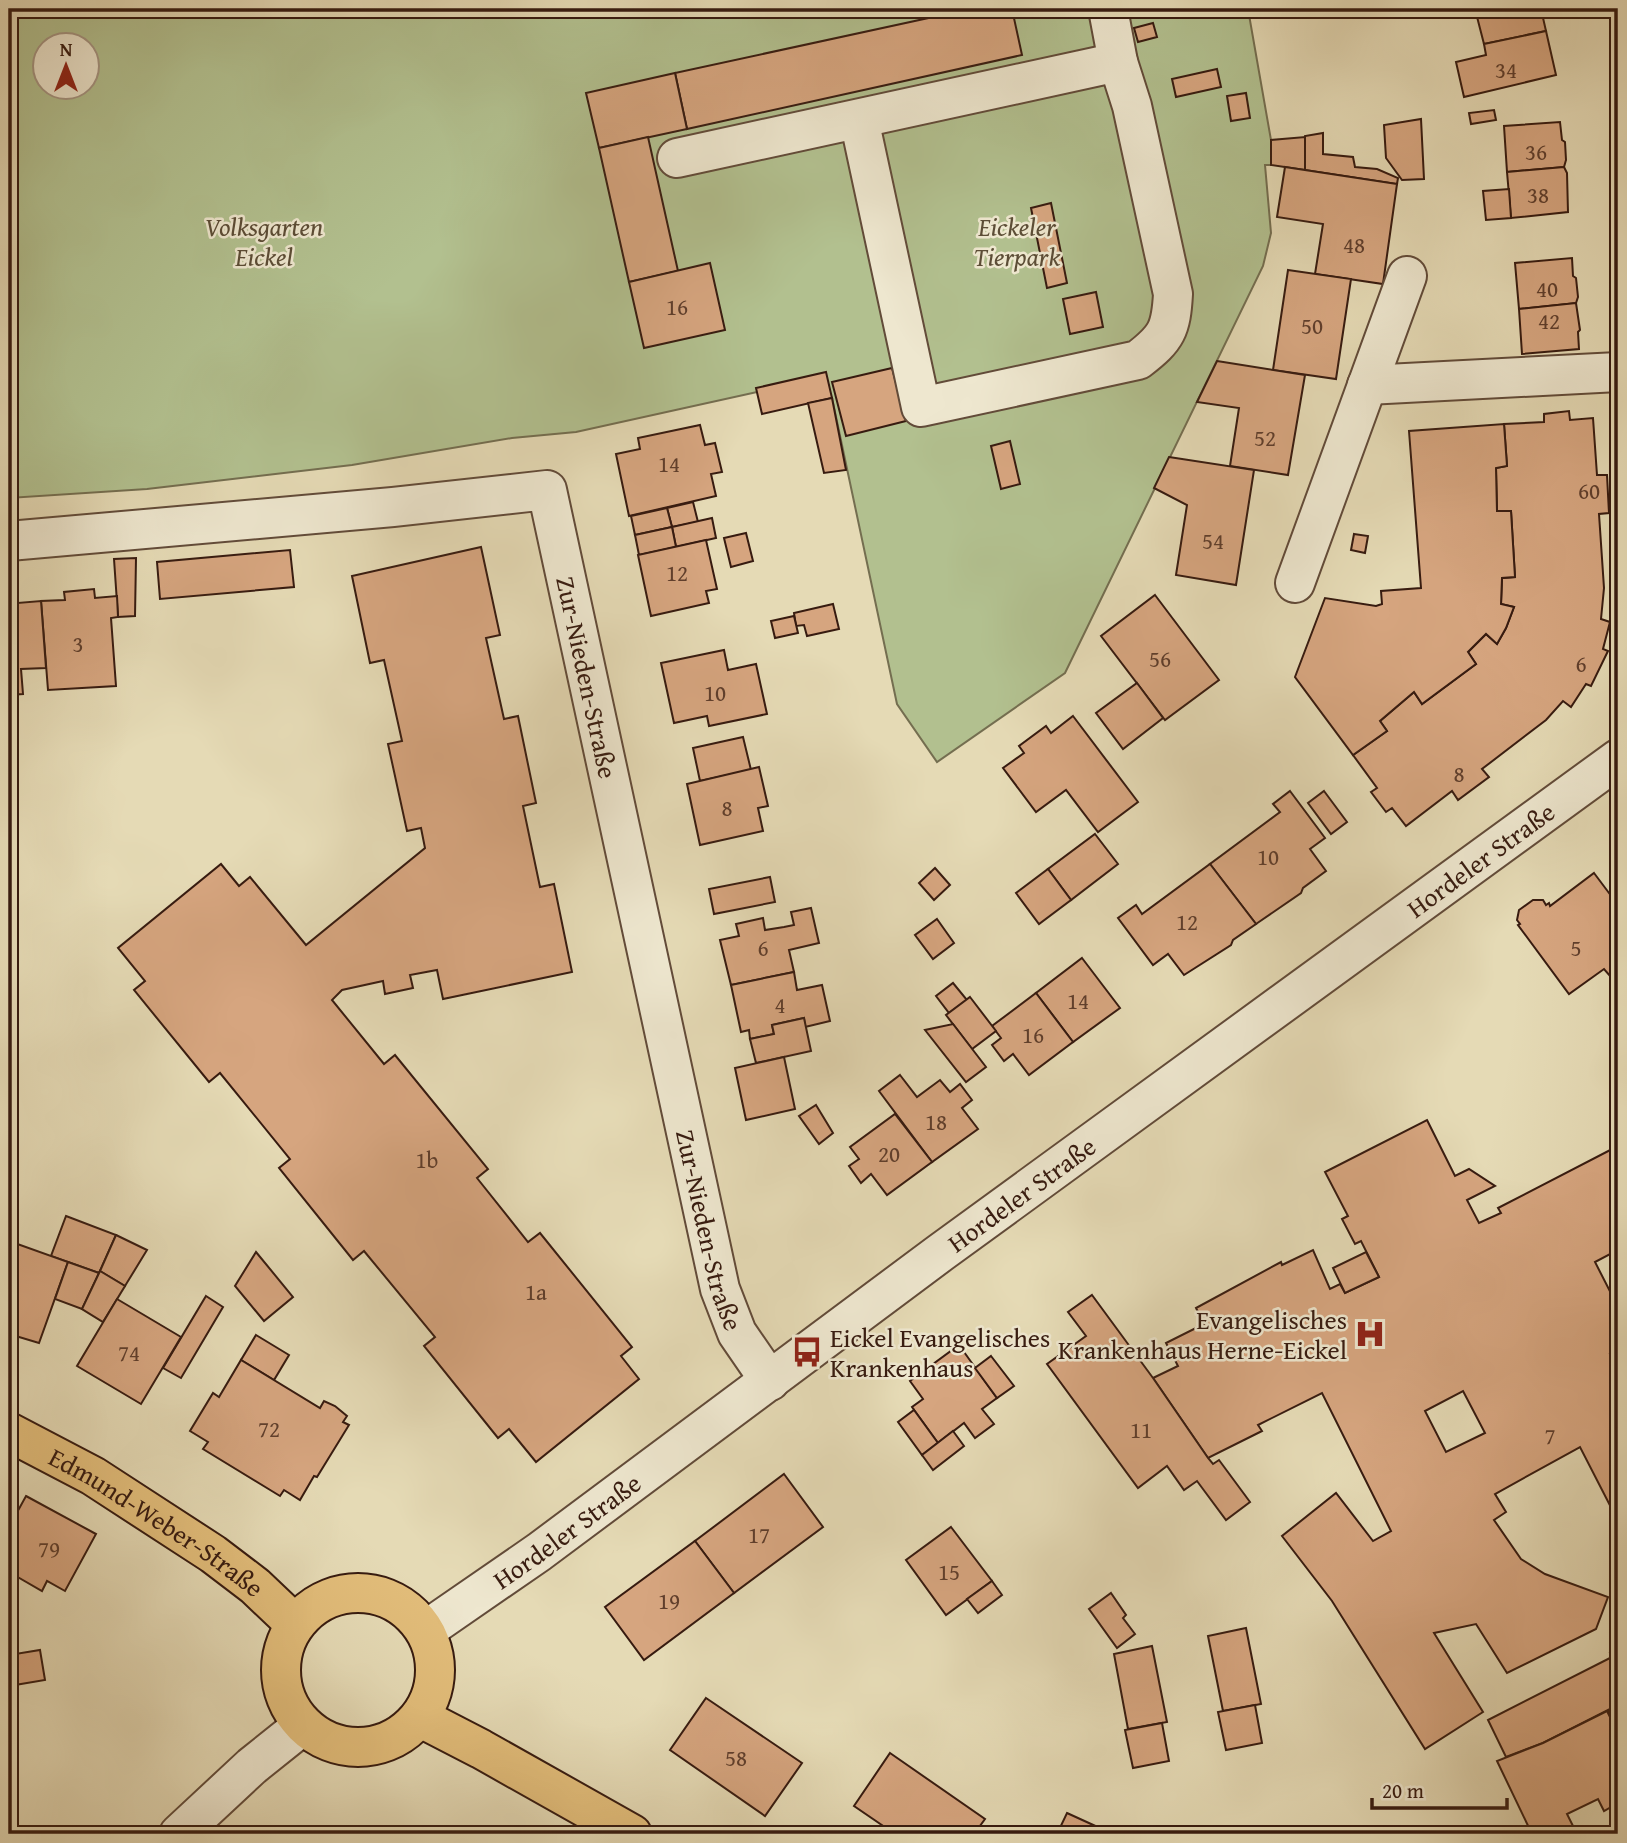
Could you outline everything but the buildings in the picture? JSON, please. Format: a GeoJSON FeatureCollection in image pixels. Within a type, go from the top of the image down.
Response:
{"type":"FeatureCollection","features":[{"type":"Feature","properties":{"kind":"main road","name":"Edmund-Weber-Straße"},"geometry":{"type":"LineString","coordinates":[[9,1432],[93,1476],[213,1555],[255,1586],[295,1623]]}},
{"type":"Feature","properties":{"kind":"main road"},"geometry":{"type":"LineString","coordinates":[[362,1592],[398,1602],[426,1630],[436,1659],[434,1690],[421,1718],[395,1739],[363,1748],[331,1744],[302,1726],[286,1703],[279,1676],[283,1648],[295,1623],[324,1599],[362,1592]]}},
{"type":"Feature","properties":{"kind":"main road"},"geometry":{"type":"LineString","coordinates":[[421,1718],[632,1834]]}},
{"type":"Feature","properties":{"kind":"street"},"geometry":{"type":"LineString","coordinates":[[859,118],[921,407],[1139,360],[1158,345],[1171,321],[1173,294],[1108,9]]}},
{"type":"Feature","properties":{"kind":"street"},"geometry":{"type":"LineString","coordinates":[[677,158],[1118,62]]}},
{"type":"Feature","properties":{"kind":"street"},"geometry":{"type":"LineString","coordinates":[[1296,583],[1406,275]]}},
{"type":"Feature","properties":{"kind":"street"},"geometry":{"type":"LineString","coordinates":[[1367,385],[1618,372]]}},
{"type":"Feature","properties":{"kind":"street","name":"Zur-Nieden-Straße"},"geometry":{"type":"LineString","coordinates":[[9,541],[393,507],[547,490],[720,1289],[737,1333],[770,1381]]}},
{"type":"Feature","properties":{"kind":"street","name":"Hordeler Straße"},"geometry":{"type":"LineString","coordinates":[[426,1630],[539,1552],[940,1253],[1618,760]]}},
{"type":"Feature","properties":{"kind":"street"},"geometry":{"type":"LineString","coordinates":[[179,1834],[252,1766],[302,1726]]}},
{"type":"Feature","properties":{"kind":"green space","name":"Volksgarten Eickel"},"geometry":{"type":"Polygon","coordinates":[[[9,9],[1248,9],[1271,140],[1271,165],[1265,165],[1271,233],[1263,266],[1065,673],[937,762],[897,704],[832,398],[757,392],[576,432],[512,438],[352,465],[147,489],[9,498],[9,9]]]}},
{"type":"Feature","properties":{"kind":"place","name":"Evangelisches Krankenhaus Herne-Eickel"},"geometry":{"type":"Point","coordinates":[1370,1334]}},
{"type":"Feature","properties":{"kind":"place","name":"Eickel Evangelisches Krankenhaus"},"geometry":{"type":"Point","coordinates":[807,1352]}},
{"type":"Feature","properties":{"kind":"park label","name":"Eickeler Tierpark"},"geometry":{"type":"Point","coordinates":[1017,241]}}]}
